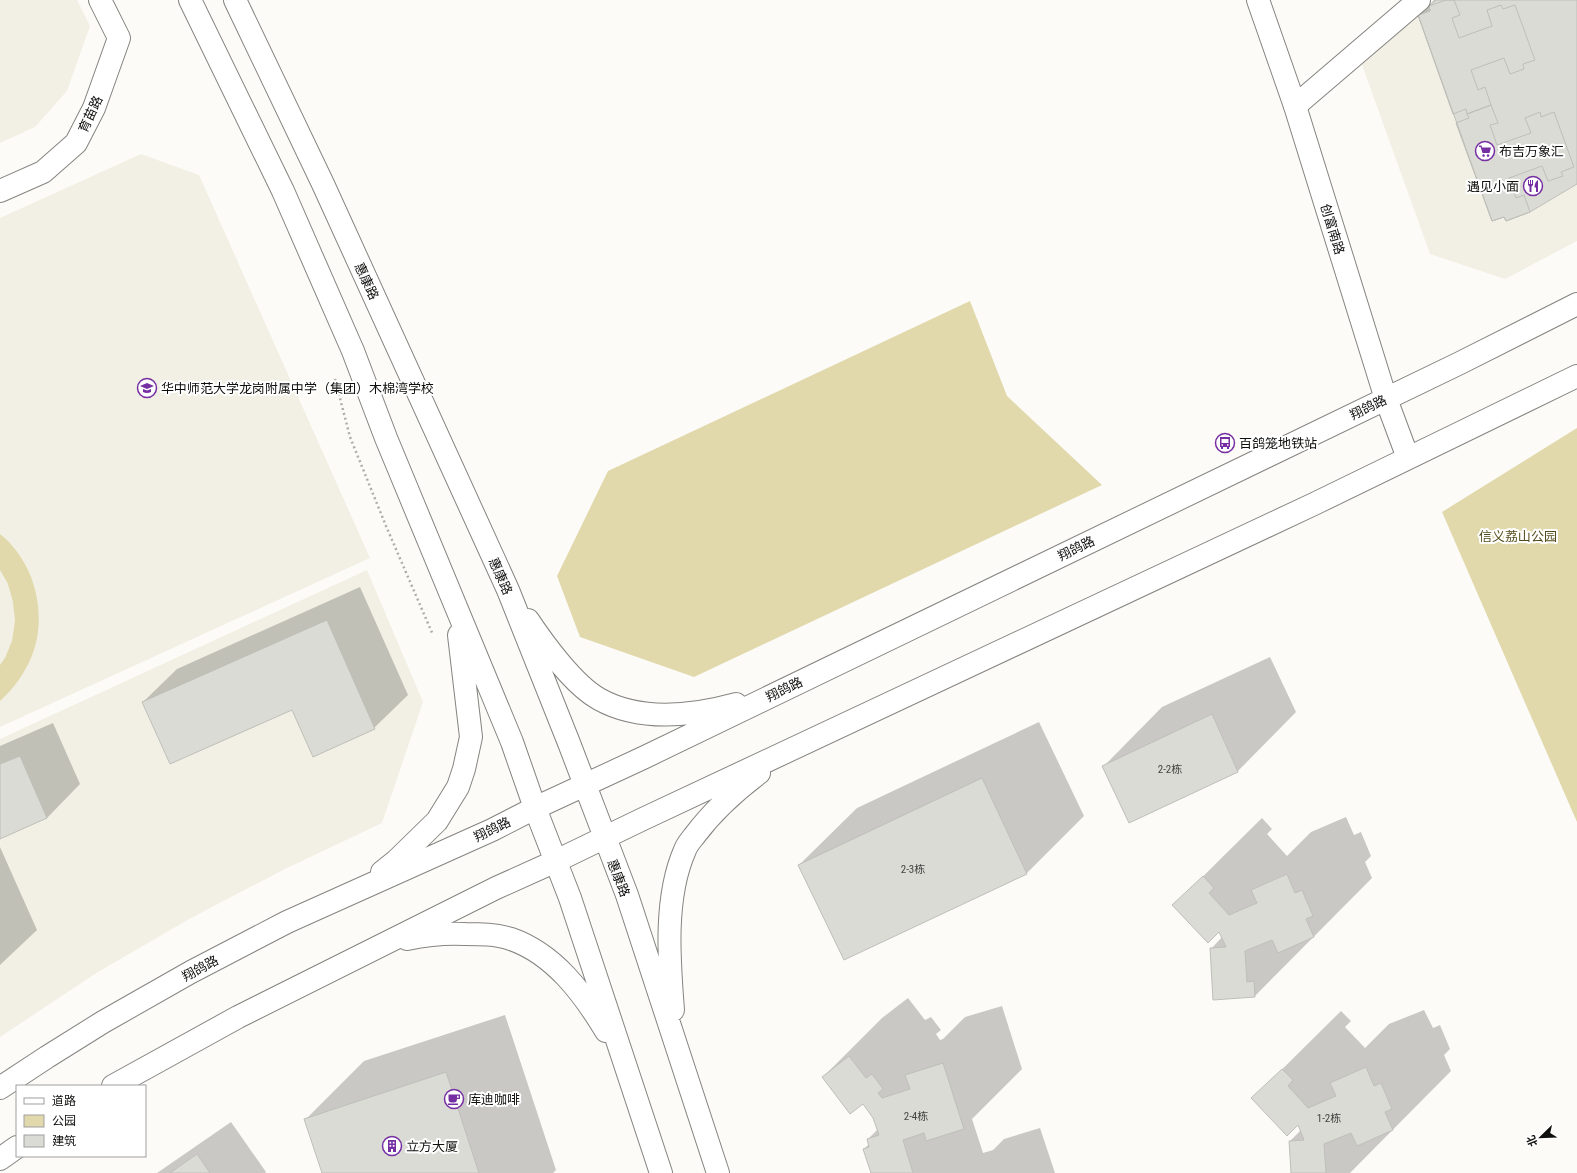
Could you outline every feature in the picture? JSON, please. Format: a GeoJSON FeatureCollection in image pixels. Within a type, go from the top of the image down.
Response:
{"type":"FeatureCollection","features":[{"type":"Feature","properties":{"kind":"street","name":"育苗路"},"geometry":{"type":"LineString","coordinates":[[0,191],[43,172],[76,143],[80,136],[94,108],[119,38],[100,0]]}},
{"type":"Feature","properties":{"kind":"street"},"geometry":{"type":"LineString","coordinates":[[190,0],[283,192],[353,351],[386,438],[512,742],[535,808],[570,898],[662,1173]]}},
{"type":"Feature","properties":{"kind":"street","name":"惠康路"},"geometry":{"type":"LineString","coordinates":[[235,0],[326,192],[508,590],[569,743],[626,895],[718,1173]]}},
{"type":"Feature","properties":{"kind":"street","name":"创富南路"},"geometry":{"type":"LineString","coordinates":[[1258,0],[1295,106],[1386,399],[1408,458]]}},
{"type":"Feature","properties":{"kind":"street"},"geometry":{"type":"LineString","coordinates":[[1295,106],[1419,0]]}},
{"type":"Feature","properties":{"kind":"street","name":"翔鸽路"},"geometry":{"type":"LineString","coordinates":[[0,1088],[46,1057],[103,1022],[192,972],[287,922],[492,830],[1386,399],[1577,304]]}},
{"type":"Feature","properties":{"kind":"street"},"geometry":{"type":"LineString","coordinates":[[115,1085],[238,1017],[496,888],[1307,507],[1577,376]]}},
{"type":"Feature","properties":{"kind":"street"},"geometry":{"type":"LineString","coordinates":[[508,590],[536,630],[574,678],[598,699],[623,710],[659,715],[694,712],[732,705],[777,693]]}},
{"type":"Feature","properties":{"kind":"street"},"geometry":{"type":"LineString","coordinates":[[362,889],[398,860],[437,821],[458,787],[464,769],[471,737],[460,642],[451,596]]}},
{"type":"Feature","properties":{"kind":"street"},"geometry":{"type":"LineString","coordinates":[[676,1043],[671,984],[670,933],[672,897],[685,849],[703,825],[723,803],[785,752]]}},
{"type":"Feature","properties":{"kind":"street"},"geometry":{"type":"LineString","coordinates":[[387,943],[419,936],[491,934],[510,939],[535,950],[555,965],[595,1012],[624,1061]]}},
{"type":"Feature","properties":{"kind":"street"},"geometry":{"type":"LineString","coordinates":[[0,1158],[16,1148]]}},
{"type":"Feature","properties":{"kind":"path"},"geometry":{"type":"LineString","coordinates":[[334,376],[350,437],[435,640]]}},
{"type":"Feature","properties":{"kind":"shaded area"},"geometry":{"type":"Polygon","coordinates":[[[0,0],[77,0],[90,26],[67,91],[35,127],[0,143],[0,0]]]}},
{"type":"Feature","properties":{"kind":"shaded area","name":"布吉万象汇"},"geometry":{"type":"Polygon","coordinates":[[[1436,0],[1577,0],[1577,241],[1505,279],[1430,254],[1361,62],[1436,0]]]}},
{"type":"Feature","properties":{"kind":"shaded area","name":"华中师范大学龙岗附属中学（集团）木棉湾学校"},"geometry":{"type":"Polygon","coordinates":[[[141,154],[199,175],[370,558],[0,727],[0,218],[141,154]]]}},
{"type":"Feature","properties":{"kind":"shaded area"},"geometry":{"type":"Polygon","coordinates":[[[367,570],[423,702],[382,823],[285,869],[191,918],[98,972],[0,1037],[0,739],[367,570]]]}},
{"type":"Feature","properties":{"kind":"green space"},"geometry":{"type":"Polygon","coordinates":[[[970,301],[1007,396],[1102,485],[694,677],[580,637],[557,576],[608,471],[970,301]]]}},
{"type":"Feature","properties":{"kind":"green space","name":"信义荔山公园"},"geometry":{"type":"Polygon","coordinates":[[[1577,428],[1577,822],[1442,512],[1577,428]]]}},
{"type":"Feature","properties":{"kind":"green space"},"geometry":{"type":"Polygon","coordinates":[[[0,534],[13,547],[24,562],[32,579],[37,598],[39,616],[38,635],[33,653],[20,679],[0,701],[0,665],[5,658],[12,641],[15,621],[13,602],[8,584],[0,570],[0,534]]]}},
{"type":"Feature","properties":{"kind":"building"},"geometry":{"type":"Polygon","coordinates":[[[1436,0],[1577,0],[1577,184],[1530,212],[1506,221],[1504,217],[1492,221],[1418,15],[1430,11],[1429,6],[1436,0]]]}},
{"type":"Feature","properties":{"kind":"building"},"geometry":{"type":"Polygon","coordinates":[[[1446,0],[1454,0],[1460,15],[1452,18],[1459,38],[1492,26],[1487,10],[1501,5],[1503,9],[1515,5],[1535,60],[1523,64],[1524,69],[1510,74],[1504,58],[1471,70],[1478,90],[1485,87],[1491,105],[1467,114],[1466,109],[1453,114],[1418,15],[1430,11],[1429,6],[1446,0]]]}},
{"type":"Feature","properties":{"kind":"building"},"geometry":{"type":"Polygon","coordinates":[[[1491,105],[1498,123],[1490,125],[1497,145],[1531,133],[1525,118],[1540,112],[1541,117],[1554,112],[1574,167],[1561,172],[1563,176],[1548,181],[1542,166],[1509,178],[1516,198],[1524,195],[1530,212],[1506,221],[1504,217],[1492,221],[1456,123],[1469,118],[1467,114],[1491,105]]]}},
{"type":"Feature","properties":{"kind":"building"},"geometry":{"type":"Polygon","coordinates":[[[327,620],[375,729],[313,757],[292,710],[170,764],[142,702],[327,620]]]}},
{"type":"Feature","properties":{"kind":"building"},"geometry":{"type":"Polygon","coordinates":[[[1212,714],[1238,772],[1129,823],[1102,766],[1212,714]]]}},
{"type":"Feature","properties":{"kind":"building"},"geometry":{"type":"Polygon","coordinates":[[[20,756],[47,818],[0,839],[0,764],[20,756]]]}},
{"type":"Feature","properties":{"kind":"building"},"geometry":{"type":"Polygon","coordinates":[[[982,778],[1027,874],[844,960],[798,865],[982,778]]]}},
{"type":"Feature","properties":{"kind":"building"},"geometry":{"type":"Polygon","coordinates":[[[1287,874],[1295,893],[1302,890],[1313,916],[1306,919],[1314,937],[1278,953],[1272,940],[1245,951],[1247,982],[1254,981],[1255,997],[1213,1000],[1210,948],[1226,947],[1219,932],[1208,943],[1172,905],[1203,876],[1214,888],[1209,893],[1229,915],[1257,903],[1251,890],[1287,874]]]}},
{"type":"Feature","properties":{"kind":"building"},"geometry":{"type":"Polygon","coordinates":[[[849,1056],[866,1078],[872,1074],[883,1089],[878,1093],[882,1098],[910,1089],[905,1075],[943,1063],[964,1129],[926,1141],[924,1133],[903,1140],[913,1173],[871,1173],[863,1149],[869,1147],[867,1139],[879,1135],[873,1118],[863,1104],[850,1114],[822,1077],[849,1056]]]}},
{"type":"Feature","properties":{"kind":"building"},"geometry":{"type":"Polygon","coordinates":[[[1366,1067],[1374,1086],[1381,1083],[1392,1109],[1385,1112],[1393,1130],[1357,1146],[1351,1133],[1324,1144],[1326,1173],[1291,1173],[1289,1141],[1304,1140],[1298,1125],[1287,1136],[1251,1098],[1282,1069],[1293,1080],[1288,1086],[1308,1108],[1336,1096],[1330,1083],[1366,1067]]]}},
{"type":"Feature","properties":{"kind":"building","name":"立方大厦"},"geometry":{"type":"Polygon","coordinates":[[[446,1072],[479,1173],[322,1173],[304,1119],[446,1072]]]}},
{"type":"Feature","properties":{"kind":"building"},"geometry":{"type":"Polygon","coordinates":[[[197,1154],[210,1173],[170,1173],[197,1154]]]}},
{"type":"Feature","properties":{"kind":"place","name":"布吉万象汇"},"geometry":{"type":"Point","coordinates":[1485,151]}},
{"type":"Feature","properties":{"kind":"place","name":"遇见小面"},"geometry":{"type":"Point","coordinates":[1533,186]}},
{"type":"Feature","properties":{"kind":"place","name":"华中师范大学龙岗附属中学（集团）木棉湾学校"},"geometry":{"type":"Point","coordinates":[147,388]}},
{"type":"Feature","properties":{"kind":"place","name":"百鸽笼地铁站"},"geometry":{"type":"Point","coordinates":[1225,443]}},
{"type":"Feature","properties":{"kind":"place","name":"库迪咖啡"},"geometry":{"type":"Point","coordinates":[454,1099]}},
{"type":"Feature","properties":{"kind":"place","name":"立方大厦"},"geometry":{"type":"Point","coordinates":[392,1146]}}]}
